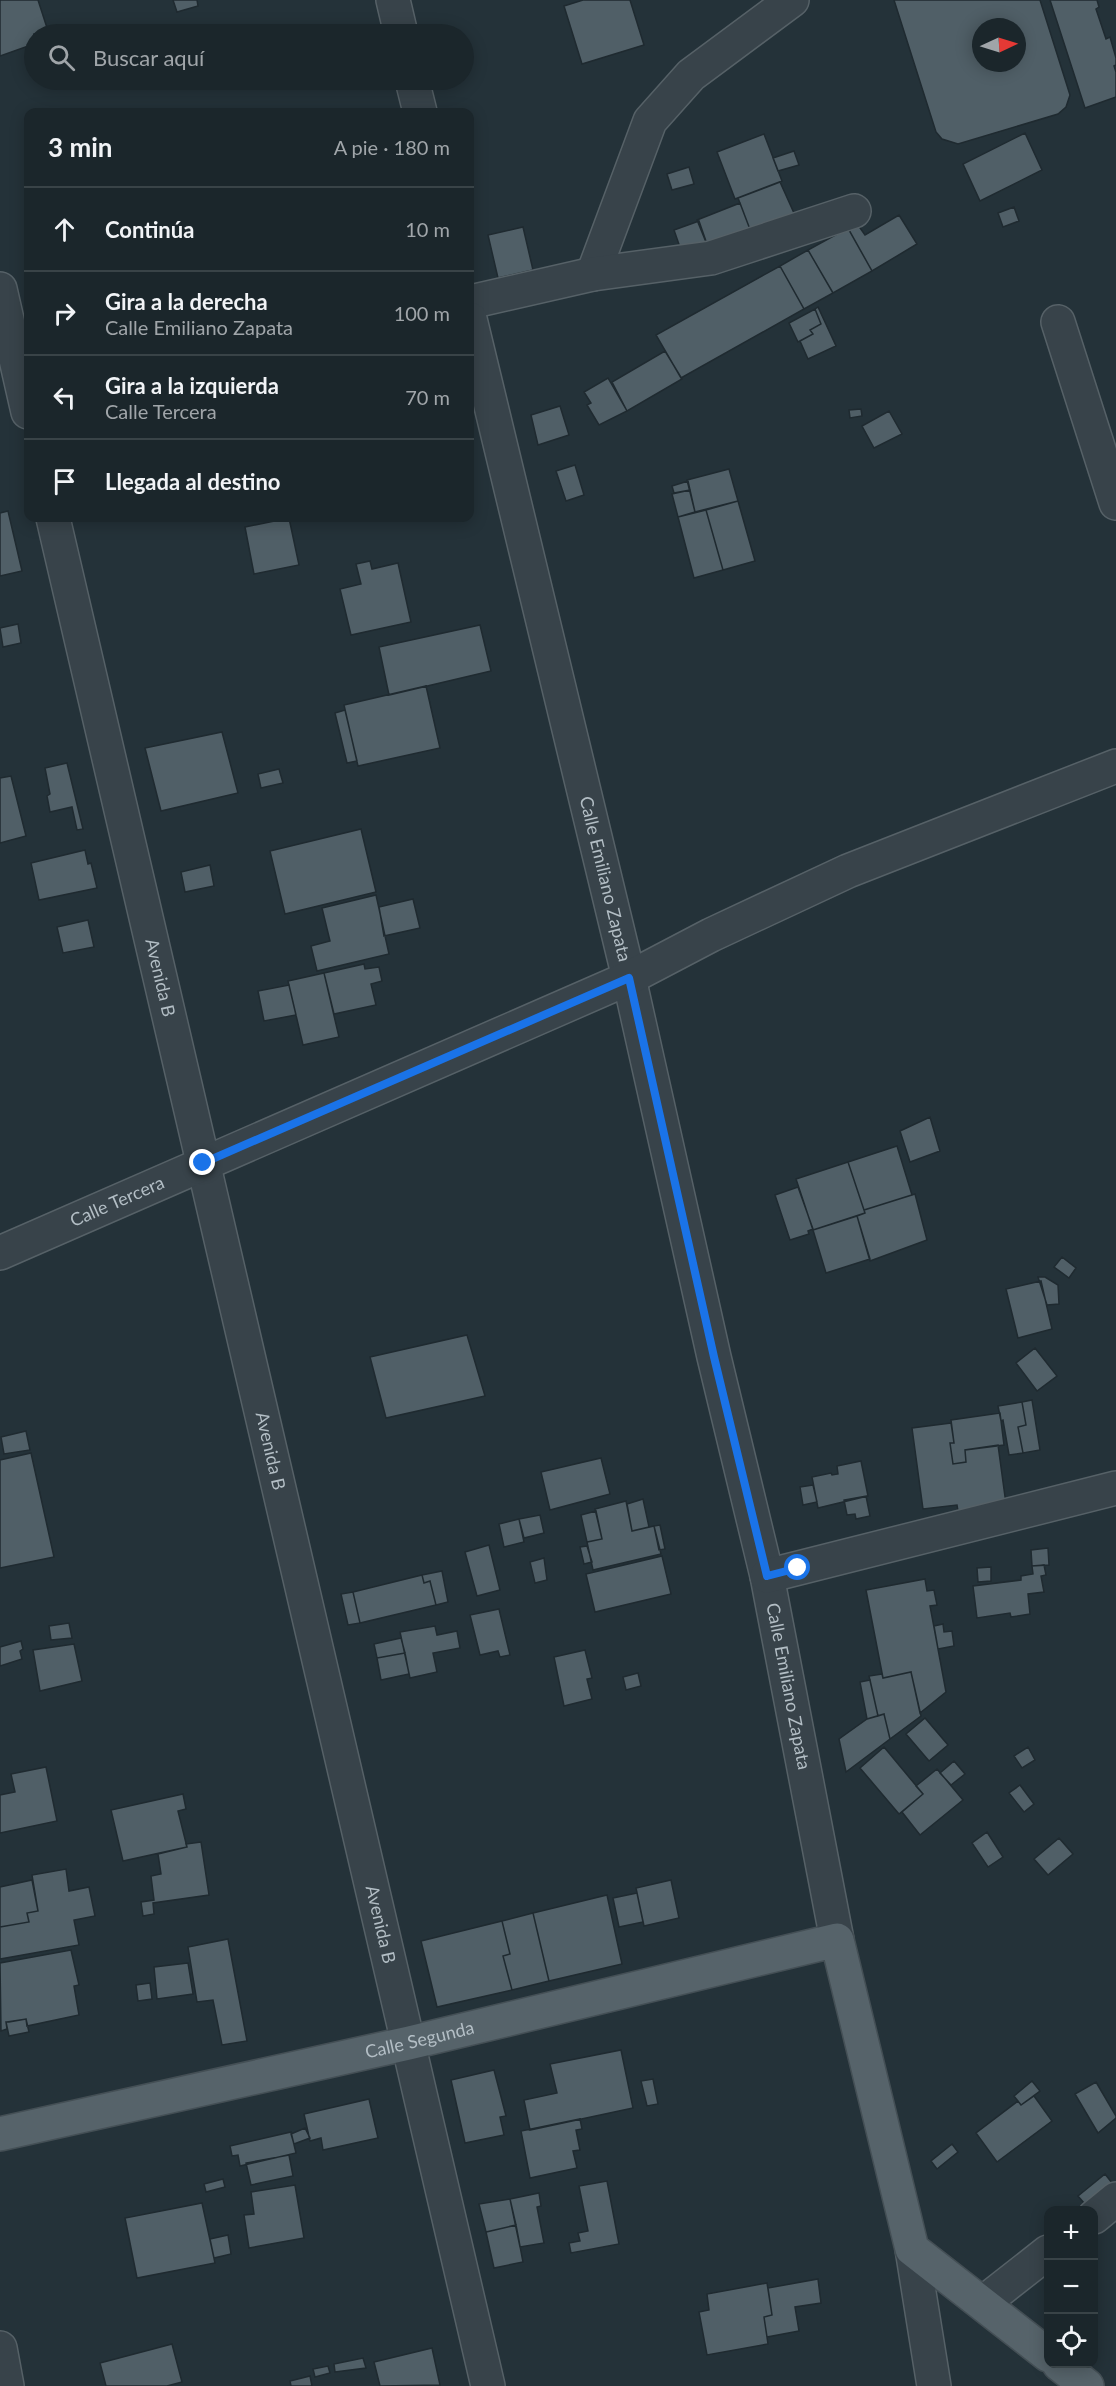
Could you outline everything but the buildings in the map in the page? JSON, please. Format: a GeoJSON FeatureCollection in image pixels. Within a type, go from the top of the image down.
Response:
{"type":"FeatureCollection","features":[{"type":"Feature","properties":{"kind":"main road","name":"Calle Segunda"},"geometry":{"type":"LineString","coordinates":[[0,2134],[409,2043],[837,1940]]}},
{"type":"Feature","properties":{"kind":"main road","name":"Calle Emiliano Zapata"},"geometry":{"type":"LineString","coordinates":[[837,1940],[912,2249]]}},
{"type":"Feature","properties":{"kind":"main road"},"geometry":{"type":"LineString","coordinates":[[912,2249],[1044,2352]]}},
{"type":"Feature","properties":{"kind":"main road"},"geometry":{"type":"LineString","coordinates":[[1064,2368],[1087,2386]]}},
{"type":"Feature","properties":{"kind":"street"},"geometry":{"type":"LineString","coordinates":[[393,0],[399,24]]}},
{"type":"Feature","properties":{"kind":"street"},"geometry":{"type":"LineString","coordinates":[[592,274],[650,121],[691,75],[792,0]]}},
{"type":"Feature","properties":{"kind":"street"},"geometry":{"type":"LineString","coordinates":[[414,90],[419,108]]}},
{"type":"Feature","properties":{"kind":"street"},"geometry":{"type":"LineString","coordinates":[[474,301],[592,274],[711,258],[854,211]]}},
{"type":"Feature","properties":{"kind":"street"},"geometry":{"type":"LineString","coordinates":[[0,289],[24,394]]}},
{"type":"Feature","properties":{"kind":"street"},"geometry":{"type":"LineString","coordinates":[[1058,322],[1116,503]]}},
{"type":"Feature","properties":{"kind":"street","name":"Calle Emiliano Zapata"},"geometry":{"type":"LineString","coordinates":[[474,336],[629,978],[714,1357],[767,1576],[837,1940]]}},
{"type":"Feature","properties":{"kind":"street","name":"Avenida B"},"geometry":{"type":"LineString","coordinates":[[54,522],[488,2386]]}},
{"type":"Feature","properties":{"kind":"street","name":"Calle Tercera"},"geometry":{"type":"LineString","coordinates":[[0,1253],[629,978],[711,935],[848,871],[1116,766]]}},
{"type":"Feature","properties":{"kind":"street"},"geometry":{"type":"LineString","coordinates":[[767,1576],[1116,1488]]}},
{"type":"Feature","properties":{"kind":"street"},"geometry":{"type":"LineString","coordinates":[[1098,2214],[1116,2199]]}},
{"type":"Feature","properties":{"kind":"street","name":"Calle Emiliano Zapata"},"geometry":{"type":"LineString","coordinates":[[912,2249],[934,2386]]}},
{"type":"Feature","properties":{"kind":"street"},"geometry":{"type":"LineString","coordinates":[[983,2303],[1044,2255]]}},
{"type":"Feature","properties":{"kind":"street"},"geometry":{"type":"LineString","coordinates":[[0,2348],[8,2386]]}},
{"type":"Feature","properties":{"kind":"route"},"geometry":{"type":"LineString","coordinates":[[203,1163],[629,978],[714,1357],[767,1576],[798,1568]]}}]}
